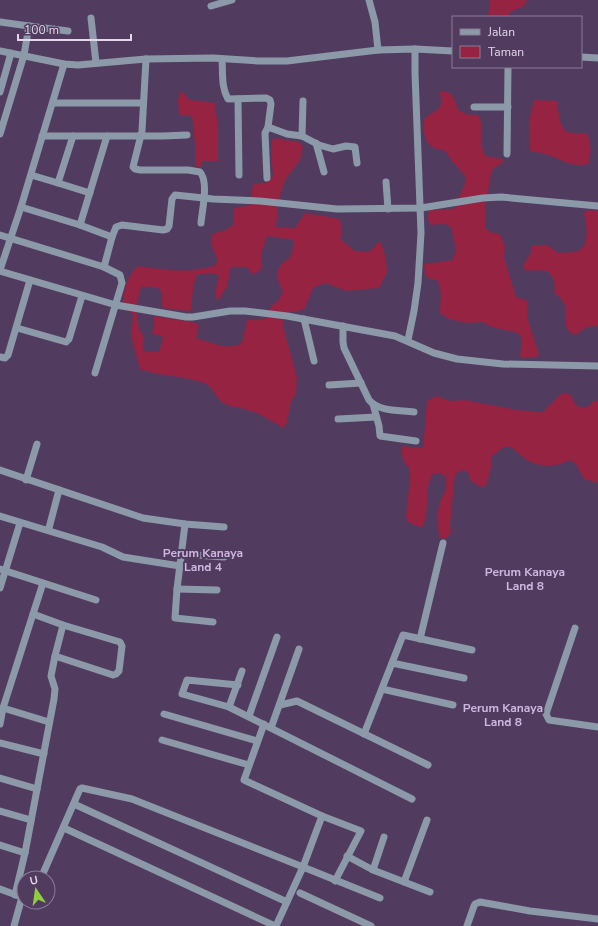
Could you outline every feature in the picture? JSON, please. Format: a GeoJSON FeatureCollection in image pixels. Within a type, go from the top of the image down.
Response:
{"type":"FeatureCollection","features":[{"type":"Feature","properties":{"kind":"street"},"geometry":{"type":"LineString","coordinates":[[211,6],[232,0]]}},
{"type":"Feature","properties":{"kind":"street"},"geometry":{"type":"LineString","coordinates":[[369,0],[375,22],[378,50]]}},
{"type":"Feature","properties":{"kind":"street"},"geometry":{"type":"LineString","coordinates":[[91,18],[96,63]]}},
{"type":"Feature","properties":{"kind":"street"},"geometry":{"type":"LineString","coordinates":[[0,22],[68,31]]}},
{"type":"Feature","properties":{"kind":"street"},"geometry":{"type":"LineString","coordinates":[[0,134],[24,55],[29,26]]}},
{"type":"Feature","properties":{"kind":"street"},"geometry":{"type":"LineString","coordinates":[[408,340],[418,283],[421,232],[415,49]]}},
{"type":"Feature","properties":{"kind":"street"},"geometry":{"type":"LineString","coordinates":[[0,51],[64,64],[78,65],[146,59],[213,58],[287,61],[378,50],[415,49],[452,51]]}},
{"type":"Feature","properties":{"kind":"street"},"geometry":{"type":"LineString","coordinates":[[0,92],[11,54]]}},
{"type":"Feature","properties":{"kind":"street"},"geometry":{"type":"LineString","coordinates":[[582,57],[598,58]]}},
{"type":"Feature","properties":{"kind":"street"},"geometry":{"type":"LineString","coordinates":[[146,59],[141,136],[133,165],[134,168],[140,170],[198,170],[203,175],[205,198],[202,206],[201,223]]}},
{"type":"Feature","properties":{"kind":"street"},"geometry":{"type":"LineString","coordinates":[[222,59],[225,93],[228,99],[266,98],[270,100],[268,127],[265,133],[267,178]]}},
{"type":"Feature","properties":{"kind":"street"},"geometry":{"type":"LineString","coordinates":[[64,64],[31,175],[0,271],[116,305],[186,317],[230,311],[245,311],[287,316],[395,336],[408,340],[434,352],[457,359],[503,364],[598,366]]}},
{"type":"Feature","properties":{"kind":"street"},"geometry":{"type":"LineString","coordinates":[[507,154],[508,68]]}},
{"type":"Feature","properties":{"kind":"street"},"geometry":{"type":"LineString","coordinates":[[238,99],[239,175]]}},
{"type":"Feature","properties":{"kind":"street"},"geometry":{"type":"LineString","coordinates":[[302,136],[303,101]]}},
{"type":"Feature","properties":{"kind":"street"},"geometry":{"type":"LineString","coordinates":[[53,103],[144,103]]}},
{"type":"Feature","properties":{"kind":"street"},"geometry":{"type":"LineString","coordinates":[[474,107],[508,107]]}},
{"type":"Feature","properties":{"kind":"street"},"geometry":{"type":"LineString","coordinates":[[268,127],[287,134],[302,136],[316,144],[333,149],[346,146],[355,148],[357,163]]}},
{"type":"Feature","properties":{"kind":"street"},"geometry":{"type":"LineString","coordinates":[[42,136],[141,136],[186,134]]}},
{"type":"Feature","properties":{"kind":"street"},"geometry":{"type":"LineString","coordinates":[[58,183],[73,136]]}},
{"type":"Feature","properties":{"kind":"street"},"geometry":{"type":"LineString","coordinates":[[80,225],[108,136]]}},
{"type":"Feature","properties":{"kind":"street"},"geometry":{"type":"LineString","coordinates":[[316,144],[324,172]]}},
{"type":"Feature","properties":{"kind":"street"},"geometry":{"type":"LineString","coordinates":[[31,175],[90,193]]}},
{"type":"Feature","properties":{"kind":"street"},"geometry":{"type":"LineString","coordinates":[[386,182],[388,209]]}},
{"type":"Feature","properties":{"kind":"street"},"geometry":{"type":"LineString","coordinates":[[104,267],[115,228],[122,225],[164,230],[167,229],[169,226],[172,199],[175,195],[213,199],[260,201],[337,209],[420,208],[483,198],[501,197],[598,206]]}},
{"type":"Feature","properties":{"kind":"street"},"geometry":{"type":"LineString","coordinates":[[21,207],[80,225],[112,237]]}},
{"type":"Feature","properties":{"kind":"street"},"geometry":{"type":"LineString","coordinates":[[0,235],[104,267],[119,274],[122,283],[95,373]]}},
{"type":"Feature","properties":{"kind":"street"},"geometry":{"type":"LineString","coordinates":[[0,357],[5,358],[8,355],[30,280]]}},
{"type":"Feature","properties":{"kind":"street"},"geometry":{"type":"LineString","coordinates":[[17,328],[66,342],[69,339],[82,296]]}},
{"type":"Feature","properties":{"kind":"street"},"geometry":{"type":"LineString","coordinates":[[304,319],[314,361]]}},
{"type":"Feature","properties":{"kind":"street"},"geometry":{"type":"LineString","coordinates":[[343,326],[344,348],[369,400],[373,404],[382,408],[414,412]]}},
{"type":"Feature","properties":{"kind":"street"},"geometry":{"type":"LineString","coordinates":[[329,385],[361,382]]}},
{"type":"Feature","properties":{"kind":"street"},"geometry":{"type":"LineString","coordinates":[[373,404],[380,436],[416,441]]}},
{"type":"Feature","properties":{"kind":"street"},"geometry":{"type":"LineString","coordinates":[[338,419],[376,417]]}},
{"type":"Feature","properties":{"kind":"street"},"geometry":{"type":"LineString","coordinates":[[26,480],[37,444]]}},
{"type":"Feature","properties":{"kind":"street"},"geometry":{"type":"LineString","coordinates":[[0,470],[26,480],[143,518],[185,524],[224,527]]}},
{"type":"Feature","properties":{"kind":"street"},"geometry":{"type":"LineString","coordinates":[[48,528],[59,490]]}},
{"type":"Feature","properties":{"kind":"street"},"geometry":{"type":"LineString","coordinates":[[0,516],[102,547],[123,557],[180,566]]}},
{"type":"Feature","properties":{"kind":"street"},"geometry":{"type":"LineString","coordinates":[[0,588],[3,570],[20,523]]}},
{"type":"Feature","properties":{"kind":"street"},"geometry":{"type":"LineString","coordinates":[[185,524],[175,618],[213,622]]}},
{"type":"Feature","properties":{"kind":"street"},"geometry":{"type":"LineString","coordinates":[[420,639],[443,543]]}},
{"type":"Feature","properties":{"kind":"street"},"geometry":{"type":"LineString","coordinates":[[182,554],[224,557]]}},
{"type":"Feature","properties":{"kind":"street"},"geometry":{"type":"LineString","coordinates":[[3,570],[96,600]]}},
{"type":"Feature","properties":{"kind":"street"},"geometry":{"type":"LineString","coordinates":[[0,724],[3,708],[43,583]]}},
{"type":"Feature","properties":{"kind":"street"},"geometry":{"type":"LineString","coordinates":[[177,589],[217,590]]}},
{"type":"Feature","properties":{"kind":"street"},"geometry":{"type":"LineString","coordinates":[[33,614],[63,625],[120,642],[122,646],[119,671],[113,675],[55,656]]}},
{"type":"Feature","properties":{"kind":"street"},"geometry":{"type":"LineString","coordinates":[[23,870],[54,699],[55,689],[51,676],[63,625]]}},
{"type":"Feature","properties":{"kind":"street"},"geometry":{"type":"LineString","coordinates":[[575,628],[546,714],[549,720],[598,727]]}},
{"type":"Feature","properties":{"kind":"street"},"geometry":{"type":"LineString","coordinates":[[364,734],[403,635],[472,650]]}},
{"type":"Feature","properties":{"kind":"street"},"geometry":{"type":"LineString","coordinates":[[249,716],[277,637]]}},
{"type":"Feature","properties":{"kind":"street"},"geometry":{"type":"LineString","coordinates":[[271,728],[300,649]]}},
{"type":"Feature","properties":{"kind":"street"},"geometry":{"type":"LineString","coordinates":[[392,663],[464,678]]}},
{"type":"Feature","properties":{"kind":"street"},"geometry":{"type":"LineString","coordinates":[[229,707],[242,671]]}},
{"type":"Feature","properties":{"kind":"street"},"geometry":{"type":"LineString","coordinates":[[238,685],[187,680],[182,694],[229,707],[249,716],[412,799]]}},
{"type":"Feature","properties":{"kind":"street"},"geometry":{"type":"LineString","coordinates":[[382,689],[452,704]]}},
{"type":"Feature","properties":{"kind":"street"},"geometry":{"type":"LineString","coordinates":[[280,705],[297,701],[428,765]]}},
{"type":"Feature","properties":{"kind":"street"},"geometry":{"type":"LineString","coordinates":[[3,708],[49,722]]}},
{"type":"Feature","properties":{"kind":"street"},"geometry":{"type":"LineString","coordinates":[[164,714],[257,740]]}},
{"type":"Feature","properties":{"kind":"street"},"geometry":{"type":"LineString","coordinates":[[264,724],[257,740],[244,780],[322,816],[361,831],[335,881]]}},
{"type":"Feature","properties":{"kind":"street"},"geometry":{"type":"LineString","coordinates":[[162,740],[249,765]]}},
{"type":"Feature","properties":{"kind":"street"},"geometry":{"type":"LineString","coordinates":[[0,743],[44,754]]}},
{"type":"Feature","properties":{"kind":"street"},"geometry":{"type":"LineString","coordinates":[[0,778],[37,789]]}},
{"type":"Feature","properties":{"kind":"street"},"geometry":{"type":"LineString","coordinates":[[45,870],[80,789],[82,788],[132,798],[380,898]]}},
{"type":"Feature","properties":{"kind":"street"},"geometry":{"type":"LineString","coordinates":[[74,804],[286,902]]}},
{"type":"Feature","properties":{"kind":"street"},"geometry":{"type":"LineString","coordinates":[[0,811],[31,820]]}},
{"type":"Feature","properties":{"kind":"street"},"geometry":{"type":"LineString","coordinates":[[64,828],[275,926],[303,867],[322,816]]}},
{"type":"Feature","properties":{"kind":"street"},"geometry":{"type":"LineString","coordinates":[[404,882],[427,820]]}},
{"type":"Feature","properties":{"kind":"street"},"geometry":{"type":"LineString","coordinates":[[373,870],[384,837]]}},
{"type":"Feature","properties":{"kind":"street"},"geometry":{"type":"LineString","coordinates":[[0,845],[25,853]]}},
{"type":"Feature","properties":{"kind":"street"},"geometry":{"type":"LineString","coordinates":[[347,856],[373,870],[430,892]]}},
{"type":"Feature","properties":{"kind":"street"},"geometry":{"type":"LineString","coordinates":[[0,889],[16,895]]}},
{"type":"Feature","properties":{"kind":"street"},"geometry":{"type":"LineString","coordinates":[[300,893],[371,926]]}},
{"type":"Feature","properties":{"kind":"street"},"geometry":{"type":"LineString","coordinates":[[466,926],[474,906],[480,902],[530,911],[598,919]]}},
{"type":"Feature","properties":{"kind":"street"},"geometry":{"type":"LineString","coordinates":[[14,926],[17,910]]}},
{"type":"Feature","properties":{"kind":"green space"},"geometry":{"type":"Polygon","coordinates":[[[490,0],[527,0],[524,6],[510,12],[509,16],[488,16],[490,0]]]}},
{"type":"Feature","properties":{"kind":"green space"},"geometry":{"type":"Polygon","coordinates":[[[181,91],[190,100],[215,103],[218,128],[218,161],[202,161],[201,168],[195,165],[195,144],[192,116],[179,115],[178,99],[181,91]]]}},
{"type":"Feature","properties":{"kind":"green space"},"geometry":{"type":"Polygon","coordinates":[[[443,91],[452,94],[459,111],[469,115],[478,115],[481,124],[482,148],[484,153],[487,157],[502,159],[503,162],[492,170],[491,174],[485,209],[486,229],[493,233],[500,234],[505,247],[504,257],[516,297],[528,301],[527,317],[539,355],[536,357],[521,358],[520,352],[522,342],[518,333],[492,327],[482,322],[467,323],[449,319],[440,313],[441,292],[439,284],[437,280],[430,279],[425,275],[424,264],[453,260],[456,249],[451,227],[445,224],[430,225],[428,218],[429,210],[454,209],[466,181],[466,177],[446,152],[435,149],[431,146],[425,135],[423,127],[424,121],[441,106],[442,102],[440,92],[443,91]]]}},
{"type":"Feature","properties":{"kind":"green space"},"geometry":{"type":"Polygon","coordinates":[[[534,100],[558,101],[560,121],[565,130],[575,133],[586,133],[590,148],[589,163],[578,165],[567,163],[543,153],[530,151],[529,121],[534,100]]]}},
{"type":"Feature","properties":{"kind":"green space"},"geometry":{"type":"Polygon","coordinates":[[[273,138],[299,142],[303,147],[300,160],[284,183],[279,199],[276,227],[295,228],[305,213],[340,219],[342,233],[340,239],[355,251],[369,252],[379,242],[381,242],[386,259],[387,272],[379,288],[346,291],[326,283],[320,285],[313,288],[305,308],[299,311],[284,313],[283,326],[297,377],[296,394],[291,401],[287,422],[284,428],[255,412],[225,404],[206,384],[140,369],[131,337],[133,314],[124,309],[124,291],[130,275],[138,266],[167,270],[196,270],[216,265],[217,259],[211,243],[212,234],[226,230],[234,224],[233,211],[235,208],[250,205],[253,184],[265,183],[273,176],[271,147],[273,138]],[[267,236],[261,255],[262,264],[260,271],[254,274],[251,273],[247,267],[231,267],[227,288],[224,290],[220,299],[217,299],[216,293],[219,276],[212,273],[196,275],[191,310],[188,311],[163,308],[162,294],[159,289],[153,287],[141,287],[135,311],[137,314],[139,329],[144,336],[143,351],[159,352],[163,337],[151,333],[154,329],[154,316],[193,322],[199,325],[196,338],[221,346],[239,345],[242,342],[247,320],[265,319],[272,305],[278,301],[283,291],[279,284],[278,272],[281,265],[289,259],[291,255],[294,240],[267,236]]]}},
{"type":"Feature","properties":{"kind":"green space"},"geometry":{"type":"Polygon","coordinates":[[[589,210],[598,211],[598,326],[585,328],[576,335],[567,328],[565,320],[566,307],[559,296],[555,295],[554,282],[550,273],[543,270],[525,270],[523,267],[531,252],[532,245],[547,245],[558,253],[575,252],[581,248],[586,240],[586,223],[584,213],[589,210]]]}},
{"type":"Feature","properties":{"kind":"green space"},"geometry":{"type":"Polygon","coordinates":[[[562,393],[570,394],[577,406],[584,408],[595,400],[598,401],[598,483],[584,479],[576,464],[570,460],[557,465],[541,465],[526,459],[511,447],[504,447],[491,457],[492,464],[487,483],[482,488],[470,480],[469,474],[464,470],[455,474],[450,525],[451,532],[447,538],[440,538],[438,530],[439,506],[446,485],[446,477],[440,473],[433,474],[430,480],[427,493],[425,521],[422,528],[408,522],[406,516],[410,477],[409,468],[404,462],[402,455],[402,446],[423,448],[427,401],[436,396],[450,401],[465,400],[511,409],[543,412],[562,393]]]}},
{"type":"Feature","properties":{"kind":"district","name":"Perum Kanaya Land 4"},"geometry":{"type":"Point","coordinates":[203,560]}},
{"type":"Feature","properties":{"kind":"district","name":"Perum Kanaya Land 8"},"geometry":{"type":"Point","coordinates":[525,579]}},
{"type":"Feature","properties":{"kind":"district","name":"Perum Kanaya Land 8"},"geometry":{"type":"Point","coordinates":[503,715]}}]}
